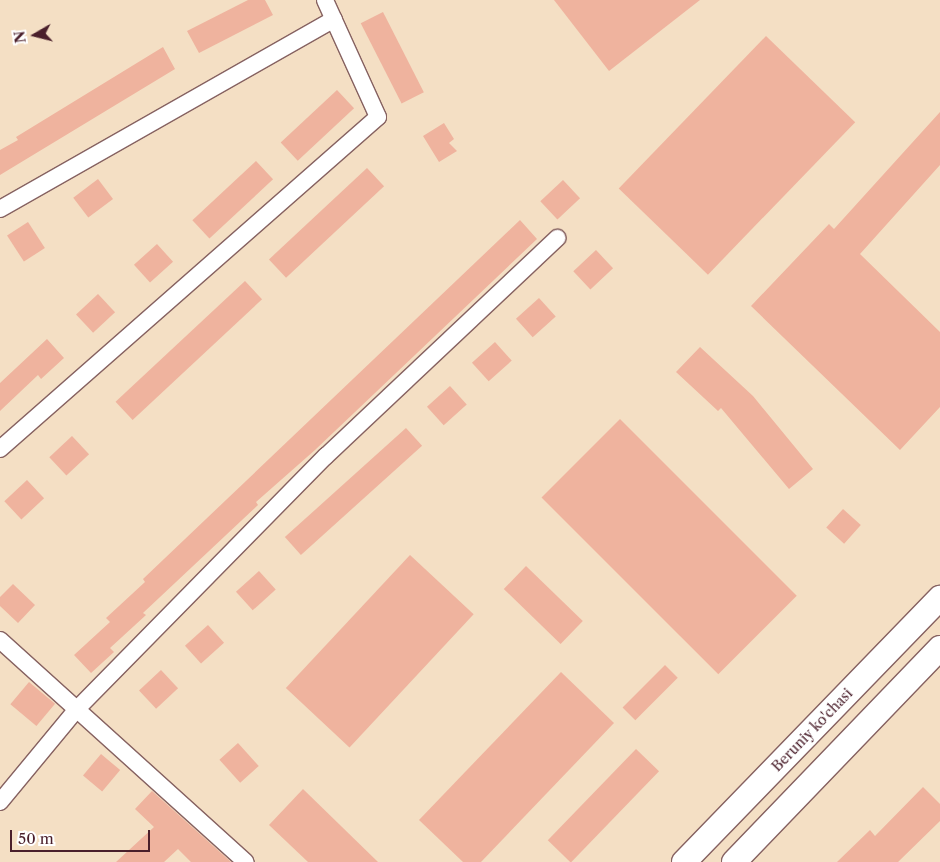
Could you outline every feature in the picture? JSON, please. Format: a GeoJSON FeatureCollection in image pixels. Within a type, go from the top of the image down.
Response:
{"type":"FeatureCollection","features":[{"type":"Feature","properties":{"kind":"main road","name":"Beruniy ko'chasi"},"geometry":{"type":"LineString","coordinates":[[684,862],[940,598]]}},
{"type":"Feature","properties":{"kind":"main road"},"geometry":{"type":"LineString","coordinates":[[734,862],[940,648]]}},
{"type":"Feature","properties":{"kind":"street"},"geometry":{"type":"LineString","coordinates":[[0,449],[378,117],[325,0]]}},
{"type":"Feature","properties":{"kind":"street"},"geometry":{"type":"LineString","coordinates":[[0,209],[334,20]]}},
{"type":"Feature","properties":{"kind":"street"},"geometry":{"type":"LineString","coordinates":[[0,802],[77,709],[326,456],[556,238]]}},
{"type":"Feature","properties":{"kind":"street"},"geometry":{"type":"LineString","coordinates":[[0,640],[246,862]]}},
{"type":"Feature","properties":{"kind":"building"},"geometry":{"type":"Polygon","coordinates":[[[248,0],[265,0],[273,15],[199,53],[187,31],[248,0]]]}},
{"type":"Feature","properties":{"kind":"building"},"geometry":{"type":"Polygon","coordinates":[[[554,0],[700,0],[609,71],[554,0]]]}},
{"type":"Feature","properties":{"kind":"building"},"geometry":{"type":"Polygon","coordinates":[[[383,12],[424,92],[402,104],[361,23],[383,12]]]}},
{"type":"Feature","properties":{"kind":"building"},"geometry":{"type":"Polygon","coordinates":[[[766,36],[855,122],[708,275],[619,189],[766,36]]]}},
{"type":"Feature","properties":{"kind":"building"},"geometry":{"type":"Polygon","coordinates":[[[163,47],[175,69],[0,175],[0,150],[18,140],[16,137],[163,47]]]}},
{"type":"Feature","properties":{"kind":"building"},"geometry":{"type":"Polygon","coordinates":[[[337,90],[354,108],[298,161],[281,143],[337,90]]]}},
{"type":"Feature","properties":{"kind":"building"},"geometry":{"type":"Polygon","coordinates":[[[940,112],[940,165],[860,254],[940,332],[940,407],[900,450],[751,306],[829,224],[834,229],[940,112]]]}},
{"type":"Feature","properties":{"kind":"building"},"geometry":{"type":"Polygon","coordinates":[[[444,123],[454,139],[449,143],[457,151],[439,162],[423,136],[444,123]]]}},
{"type":"Feature","properties":{"kind":"building"},"geometry":{"type":"Polygon","coordinates":[[[256,161],[273,179],[209,239],[192,220],[256,161]]]}},
{"type":"Feature","properties":{"kind":"building"},"geometry":{"type":"Polygon","coordinates":[[[367,168],[384,186],[286,278],[269,259],[367,168]]]}},
{"type":"Feature","properties":{"kind":"building"},"geometry":{"type":"Polygon","coordinates":[[[98,179],[113,199],[88,218],[73,198],[98,179]]]}},
{"type":"Feature","properties":{"kind":"building"},"geometry":{"type":"Polygon","coordinates":[[[563,180],[580,198],[557,219],[540,201],[563,180]]]}},
{"type":"Feature","properties":{"kind":"building"},"geometry":{"type":"Polygon","coordinates":[[[520,220],[537,239],[315,450],[256,502],[258,505],[143,613],[146,615],[110,648],[114,652],[91,673],[74,655],[110,622],[106,618],[145,582],[143,579],[520,220]]]}},
{"type":"Feature","properties":{"kind":"building"},"geometry":{"type":"Polygon","coordinates":[[[28,222],[45,248],[24,262],[7,236],[28,222]]]}},
{"type":"Feature","properties":{"kind":"building"},"geometry":{"type":"Polygon","coordinates":[[[157,244],[173,262],[150,283],[134,265],[157,244]]]}},
{"type":"Feature","properties":{"kind":"building"},"geometry":{"type":"Polygon","coordinates":[[[596,250],[613,268],[590,289],[573,271],[596,250]]]}},
{"type":"Feature","properties":{"kind":"building"},"geometry":{"type":"Polygon","coordinates":[[[245,281],[262,299],[133,420],[116,402],[245,281]]]}},
{"type":"Feature","properties":{"kind":"building"},"geometry":{"type":"Polygon","coordinates":[[[98,294],[115,312],[93,333],[76,314],[98,294]]]}},
{"type":"Feature","properties":{"kind":"building"},"geometry":{"type":"Polygon","coordinates":[[[539,298],[556,317],[533,337],[516,319],[539,298]]]}},
{"type":"Feature","properties":{"kind":"building"},"geometry":{"type":"Polygon","coordinates":[[[47,339],[64,358],[41,379],[38,375],[0,411],[0,383],[47,339]]]}},
{"type":"Feature","properties":{"kind":"building"},"geometry":{"type":"Polygon","coordinates":[[[495,342],[512,361],[489,381],[472,363],[495,342]]]}},
{"type":"Feature","properties":{"kind":"building"},"geometry":{"type":"Polygon","coordinates":[[[700,347],[753,396],[813,469],[789,489],[721,408],[718,411],[676,372],[700,347]]]}},
{"type":"Feature","properties":{"kind":"building"},"geometry":{"type":"Polygon","coordinates":[[[450,386],[467,405],[444,425],[427,407],[450,386]]]}},
{"type":"Feature","properties":{"kind":"building"},"geometry":{"type":"Polygon","coordinates":[[[620,419],[797,596],[718,674],[542,497],[620,419]]]}},
{"type":"Feature","properties":{"kind":"building"},"geometry":{"type":"Polygon","coordinates":[[[406,428],[422,446],[301,555],[285,537],[406,428]]]}},
{"type":"Feature","properties":{"kind":"building"},"geometry":{"type":"Polygon","coordinates":[[[72,436],[89,454],[66,475],[49,457],[72,436]]]}},
{"type":"Feature","properties":{"kind":"building"},"geometry":{"type":"Polygon","coordinates":[[[27,480],[44,498],[21,519],[4,501],[27,480]]]}},
{"type":"Feature","properties":{"kind":"building"},"geometry":{"type":"Polygon","coordinates":[[[843,509],[861,525],[844,544],[826,528],[843,509]]]}},
{"type":"Feature","properties":{"kind":"building"},"geometry":{"type":"Polygon","coordinates":[[[410,555],[474,614],[350,747],[286,688],[410,555]]]}},
{"type":"Feature","properties":{"kind":"building"},"geometry":{"type":"Polygon","coordinates":[[[526,566],[583,621],[561,644],[504,589],[526,566]]]}},
{"type":"Feature","properties":{"kind":"building"},"geometry":{"type":"Polygon","coordinates":[[[259,571],[276,590],[253,610],[236,592],[259,571]]]}},
{"type":"Feature","properties":{"kind":"building"},"geometry":{"type":"Polygon","coordinates":[[[13,584],[35,605],[18,623],[0,606],[0,597],[13,584]]]}},
{"type":"Feature","properties":{"kind":"building"},"geometry":{"type":"Polygon","coordinates":[[[208,625],[224,643],[201,664],[185,646],[208,625]]]}},
{"type":"Feature","properties":{"kind":"building"},"geometry":{"type":"Polygon","coordinates":[[[665,665],[678,678],[635,720],[623,707],[665,665]]]}},
{"type":"Feature","properties":{"kind":"building"},"geometry":{"type":"Polygon","coordinates":[[[161,670],[178,688],[156,709],[139,690],[161,670]]]}},
{"type":"Feature","properties":{"kind":"building"},"geometry":{"type":"Polygon","coordinates":[[[561,672],[614,723],[481,862],[463,862],[419,820],[561,672]]]}},
{"type":"Feature","properties":{"kind":"building"},"geometry":{"type":"Polygon","coordinates":[[[29,682],[55,704],[36,726],[10,704],[29,682]]]}},
{"type":"Feature","properties":{"kind":"building"},"geometry":{"type":"Polygon","coordinates":[[[238,743],[259,766],[240,783],[219,760],[238,743]]]}},
{"type":"Feature","properties":{"kind":"building"},"geometry":{"type":"Polygon","coordinates":[[[636,749],[659,771],[571,862],[548,840],[636,749]]]}},
{"type":"Feature","properties":{"kind":"building"},"geometry":{"type":"Polygon","coordinates":[[[101,754],[120,770],[102,792],[83,775],[101,754]]]}},
{"type":"Feature","properties":{"kind":"building"},"geometry":{"type":"Polygon","coordinates":[[[923,787],[940,804],[940,821],[898,862],[837,862],[870,830],[875,836],[923,787]]]}},
{"type":"Feature","properties":{"kind":"building"},"geometry":{"type":"Polygon","coordinates":[[[303,789],[378,862],[308,862],[269,825],[303,789]]]}},
{"type":"Feature","properties":{"kind":"building"},"geometry":{"type":"Polygon","coordinates":[[[152,791],[231,862],[191,862],[178,849],[164,862],[116,862],[154,827],[135,809],[152,791]]]}}]}
